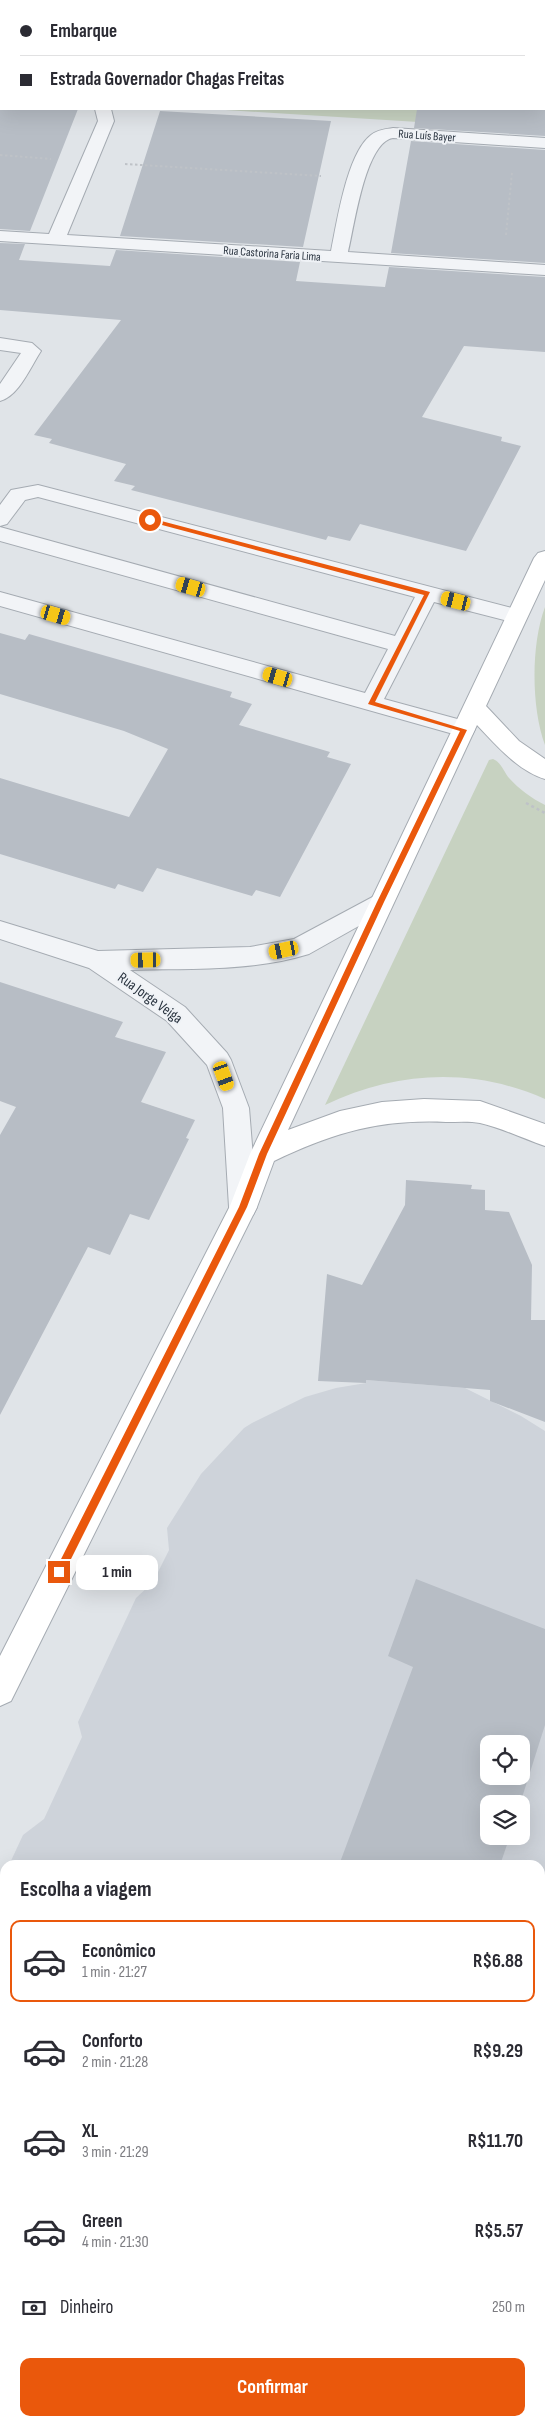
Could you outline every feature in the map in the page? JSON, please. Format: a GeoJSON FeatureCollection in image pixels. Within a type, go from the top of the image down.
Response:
{"type":"FeatureCollection","features":[{"type":"Feature","properties":{"kind":"main road"},"geometry":{"type":"LineString","coordinates":[[0,1690],[242,1207],[263,1154],[380,902],[545,558]]}},
{"type":"Feature","properties":{"kind":"main road"},"geometry":{"type":"LineString","coordinates":[[474,707],[511,747],[545,771]]}},
{"type":"Feature","properties":{"kind":"main road"},"geometry":{"type":"LineString","coordinates":[[263,1154],[301,1136],[340,1122],[382,1113],[424,1110],[480,1112],[545,1135]]}},
{"type":"Feature","properties":{"kind":"street"},"geometry":{"type":"LineString","coordinates":[[56,239],[106,121],[103,110]]}},
{"type":"Feature","properties":{"kind":"street","name":"Rua Luís Bayer"},"geometry":{"type":"LineString","coordinates":[[338,258],[356,178],[373,140],[382,135],[393,133],[545,143]]}},
{"type":"Feature","properties":{"kind":"street","name":"Rua Castorina Faria Lima"},"geometry":{"type":"LineString","coordinates":[[0,236],[503,269],[545,270]]}},
{"type":"Feature","properties":{"kind":"street"},"geometry":{"type":"LineString","coordinates":[[0,344],[25,347],[30,352],[7,388],[0,394]]}},
{"type":"Feature","properties":{"kind":"street"},"geometry":{"type":"LineString","coordinates":[[0,519],[18,495],[38,490],[516,616]]}},
{"type":"Feature","properties":{"kind":"street"},"geometry":{"type":"LineString","coordinates":[[0,534],[401,645]]}},
{"type":"Feature","properties":{"kind":"street"},"geometry":{"type":"LineString","coordinates":[[371,704],[427,594]]}},
{"type":"Feature","properties":{"kind":"street"},"geometry":{"type":"LineString","coordinates":[[0,599],[464,730]]}},
{"type":"Feature","properties":{"kind":"street","name":"Rua Jorge Veiga"},"geometry":{"type":"LineString","coordinates":[[98,961],[250,957],[300,946],[380,902]]}},
{"type":"Feature","properties":{"kind":"street","name":"Rua Jorge Veiga"},"geometry":{"type":"LineString","coordinates":[[0,930],[98,961],[176,1014],[218,1060],[236,1108],[242,1207]]}},
{"type":"Feature","properties":{"kind":"path"},"geometry":{"type":"LineString","coordinates":[[503,269],[515,141]]}},
{"type":"Feature","properties":{"kind":"path"},"geometry":{"type":"LineString","coordinates":[[0,155],[356,178]]}},
{"type":"Feature","properties":{"kind":"shaded area"},"geometry":{"type":"Polygon","coordinates":[[[366,1380],[465,1388],[521,1416],[545,1431],[545,1860],[11,1860],[23,1835],[44,1819],[82,1737],[78,1722],[136,1598],[153,1582],[169,1550],[167,1528],[201,1474],[244,1428],[305,1397],[336,1388],[366,1383],[366,1380]]]}},
{"type":"Feature","properties":{"kind":"green space"},"geometry":{"type":"Polygon","coordinates":[[[226,110],[545,110],[545,130],[226,110]]]}},
{"type":"Feature","properties":{"kind":"green space"},"geometry":{"type":"Polygon","coordinates":[[[545,607],[545,745],[537,713],[534,676],[537,639],[545,607]]]}},
{"type":"Feature","properties":{"kind":"green space"},"geometry":{"type":"Polygon","coordinates":[[[493,759],[498,762],[517,786],[545,805],[545,1099],[518,1089],[490,1082],[435,1077],[379,1085],[325,1105],[489,760],[493,759]]]}},
{"type":"Feature","properties":{"kind":"building"},"geometry":{"type":"Polygon","coordinates":[[[0,110],[78,110],[30,231],[0,229],[0,110]]]}},
{"type":"Feature","properties":{"kind":"building"},"geometry":{"type":"Polygon","coordinates":[[[417,110],[545,110],[545,136],[414,128],[417,110]]]}},
{"type":"Feature","properties":{"kind":"building"},"geometry":{"type":"Polygon","coordinates":[[[160,111],[331,121],[303,247],[120,236],[160,111]]]}},
{"type":"Feature","properties":{"kind":"building"},"geometry":{"type":"Polygon","coordinates":[[[411,141],[545,150],[545,263],[391,253],[411,141]]]}},
{"type":"Feature","properties":{"kind":"building"},"geometry":{"type":"Polygon","coordinates":[[[0,243],[25,244],[19,260],[110,266],[116,250],[300,262],[296,281],[385,287],[389,267],[545,277],[545,352],[464,346],[422,417],[502,437],[501,441],[521,446],[466,551],[360,524],[350,541],[328,536],[326,540],[131,490],[135,486],[114,481],[126,464],[49,443],[52,439],[34,435],[121,320],[0,310],[0,243]]]}},
{"type":"Feature","properties":{"kind":"building"},"geometry":{"type":"Polygon","coordinates":[[[0,633],[25,640],[29,634],[232,692],[230,697],[252,704],[239,725],[330,752],[327,757],[351,764],[280,897],[256,890],[252,896],[157,868],[143,892],[118,884],[115,889],[0,854],[0,778],[129,817],[168,749],[124,731],[0,694],[0,633]]]}},
{"type":"Feature","properties":{"kind":"building"},"geometry":{"type":"Polygon","coordinates":[[[0,982],[123,1022],[115,1037],[166,1052],[141,1102],[195,1120],[186,1138],[189,1139],[149,1220],[130,1214],[110,1255],[88,1247],[0,1415],[0,1135],[16,1107],[0,1101],[0,982]]]}},
{"type":"Feature","properties":{"kind":"building"},"geometry":{"type":"Polygon","coordinates":[[[406,1180],[472,1185],[471,1189],[485,1190],[485,1210],[509,1212],[532,1265],[531,1320],[545,1320],[545,1422],[490,1401],[490,1390],[366,1380],[366,1383],[318,1381],[327,1274],[362,1285],[405,1205],[406,1180]]]}},
{"type":"Feature","properties":{"kind":"building"},"geometry":{"type":"Polygon","coordinates":[[[416,1579],[545,1629],[545,1725],[530,1772],[530,1735],[480,1735],[480,1785],[526,1785],[523,1795],[480,1795],[480,1845],[507,1845],[502,1860],[341,1860],[413,1667],[388,1656],[416,1579]]]}},
{"type":"Feature","properties":{"kind":"route"},"geometry":{"type":"LineString","coordinates":[[59,1572],[242,1207],[263,1154],[380,902],[464,730],[371,704],[427,594],[150,520]]}}]}
